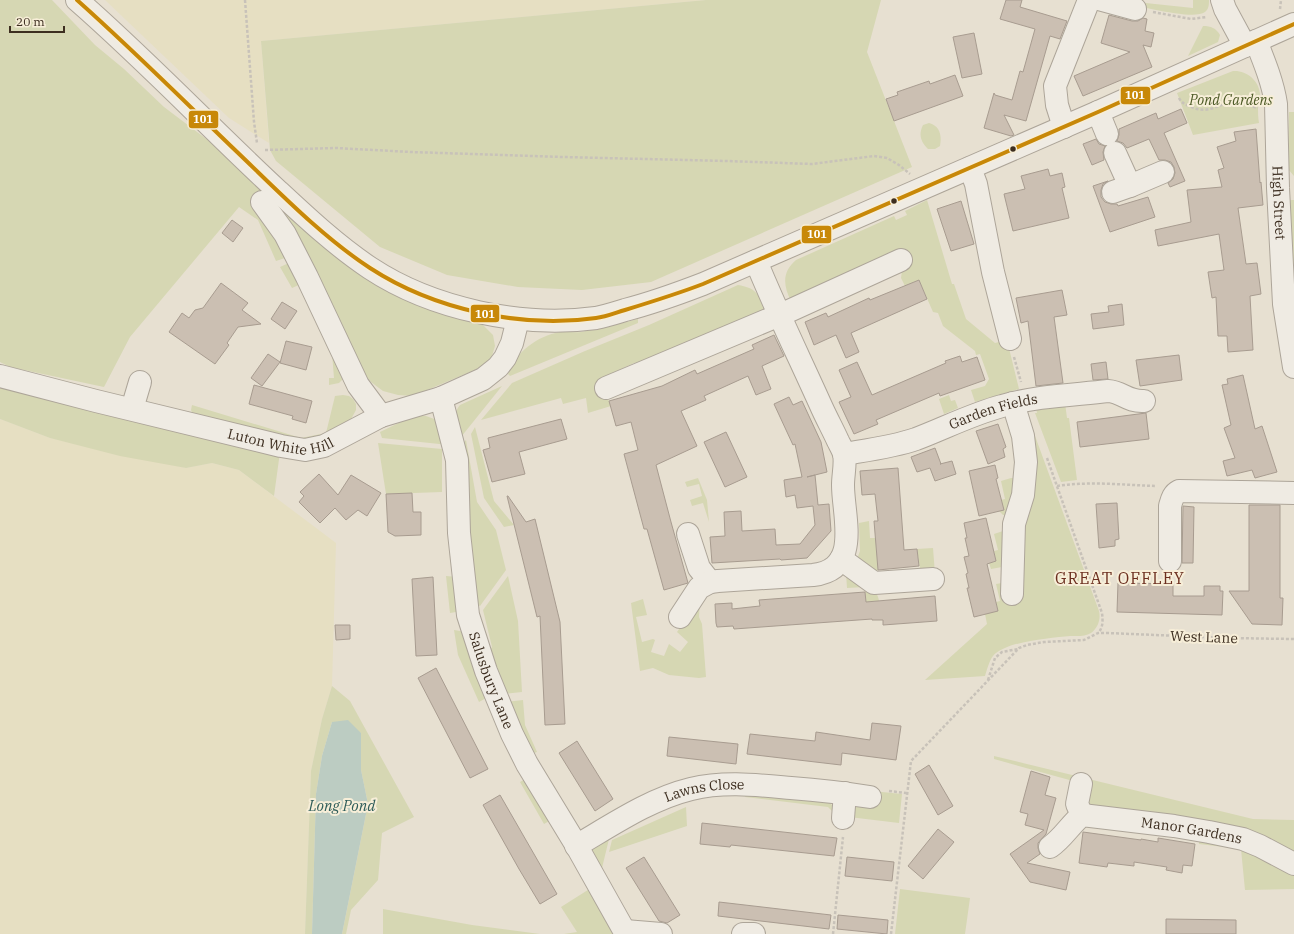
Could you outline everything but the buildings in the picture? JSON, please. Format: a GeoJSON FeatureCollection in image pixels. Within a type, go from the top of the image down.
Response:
{"type":"FeatureCollection","features":[{"type":"Feature","properties":{"kind":"street"},"geometry":{"type":"LineString","coordinates":[[77,0],[107,26],[250,165],[319,228],[370,268],[407,288],[451,305],[518,319],[557,320],[598,318],[666,298],[703,284],[756,261],[915,185],[970,168],[1294,24]]}},
{"type":"Feature","properties":{"kind":"street"},"geometry":{"type":"LineString","coordinates":[[1064,127],[1057,105],[1056,86],[1089,0]]}},
{"type":"Feature","properties":{"kind":"street"},"geometry":{"type":"LineString","coordinates":[[1102,0],[1135,8]]}},
{"type":"Feature","properties":{"kind":"street","name":"High Street"},"geometry":{"type":"LineString","coordinates":[[1223,4],[1251,44],[1268,74],[1275,100],[1284,304],[1294,367]]}},
{"type":"Feature","properties":{"kind":"street"},"geometry":{"type":"LineString","coordinates":[[1098,112],[1111,143],[1121,189],[1163,172]]}},
{"type":"Feature","properties":{"kind":"street"},"geometry":{"type":"LineString","coordinates":[[970,168],[976,184],[993,272],[1010,339]]}},
{"type":"Feature","properties":{"kind":"street"},"geometry":{"type":"LineString","coordinates":[[262,202],[286,234],[358,385],[381,416]]}},
{"type":"Feature","properties":{"kind":"street"},"geometry":{"type":"LineString","coordinates":[[606,388],[780,314],[901,260]]}},
{"type":"Feature","properties":{"kind":"street"},"geometry":{"type":"LineString","coordinates":[[680,617],[699,588],[710,582],[816,575],[828,571],[841,559],[847,542],[843,485],[844,454],[756,261]]}},
{"type":"Feature","properties":{"kind":"street","name":"Luton White Hill"},"geometry":{"type":"LineString","coordinates":[[0,376],[281,446],[305,450],[324,446],[381,416],[441,398],[483,379],[498,367],[512,343],[518,319]]}},
{"type":"Feature","properties":{"kind":"street"},"geometry":{"type":"LineString","coordinates":[[132,409],[140,382]]}},
{"type":"Feature","properties":{"kind":"street","name":"Garden Fields"},"geometry":{"type":"LineString","coordinates":[[844,454],[894,445],[915,439],[968,417],[1020,402],[1108,391],[1115,392],[1131,400],[1144,401]]}},
{"type":"Feature","properties":{"kind":"street","name":"Salusbury Lane"},"geometry":{"type":"LineString","coordinates":[[441,398],[457,460],[459,533],[468,615],[486,670],[512,734],[527,764],[626,933]]}},
{"type":"Feature","properties":{"kind":"street"},"geometry":{"type":"LineString","coordinates":[[1012,594],[1014,524],[1023,495],[1026,462],[1020,402]]}},
{"type":"Feature","properties":{"kind":"street"},"geometry":{"type":"LineString","coordinates":[[1170,561],[1170,506],[1172,497],[1179,491],[1294,493]]}},
{"type":"Feature","properties":{"kind":"street"},"geometry":{"type":"LineString","coordinates":[[688,534],[699,568],[710,582]]}},
{"type":"Feature","properties":{"kind":"street"},"geometry":{"type":"LineString","coordinates":[[841,559],[874,583],[933,579]]}},
{"type":"Feature","properties":{"kind":"street","name":"Lawns Close"},"geometry":{"type":"LineString","coordinates":[[576,846],[658,801],[682,792],[708,785],[746,784],[870,796]]}},
{"type":"Feature","properties":{"kind":"street"},"geometry":{"type":"LineString","coordinates":[[1050,847],[1060,840],[1075,821],[1082,815],[1077,804],[1081,784]]}},
{"type":"Feature","properties":{"kind":"street"},"geometry":{"type":"LineString","coordinates":[[843,818],[845,793]]}},
{"type":"Feature","properties":{"kind":"street","name":"Manor Gardens"},"geometry":{"type":"LineString","coordinates":[[1082,815],[1181,827],[1236,838],[1260,846],[1294,864]]}},
{"type":"Feature","properties":{"kind":"street"},"geometry":{"type":"LineString","coordinates":[[626,933],[661,934]]}},
{"type":"Feature","properties":{"kind":"street"},"geometry":{"type":"LineString","coordinates":[[743,934],[754,934]]}},
{"type":"Feature","properties":{"kind":"path"},"geometry":{"type":"LineString","coordinates":[[245,0],[254,122],[258,150],[336,148],[563,157],[727,160],[812,164],[874,156],[888,158],[899,165],[910,173],[915,185]]}},
{"type":"Feature","properties":{"kind":"path"},"geometry":{"type":"LineString","coordinates":[[1135,8],[1191,19],[1205,19],[1223,4]]}},
{"type":"Feature","properties":{"kind":"path"},"geometry":{"type":"LineString","coordinates":[[1179,96],[1181,101],[1195,109],[1204,110],[1241,101],[1252,107],[1260,108]]}},
{"type":"Feature","properties":{"kind":"path"},"geometry":{"type":"LineString","coordinates":[[1010,339],[1020,402]]}},
{"type":"Feature","properties":{"kind":"path"},"geometry":{"type":"LineString","coordinates":[[988,681],[995,658],[1002,652],[1026,645],[1044,642],[1084,640],[1101,630],[1102,613],[1046,458]]}},
{"type":"Feature","properties":{"kind":"path"},"geometry":{"type":"LineString","coordinates":[[1057,486],[1072,484],[1168,486],[1179,491]]}},
{"type":"Feature","properties":{"kind":"path","name":"West Lane"},"geometry":{"type":"LineString","coordinates":[[1098,633],[1294,639]]}},
{"type":"Feature","properties":{"kind":"path"},"geometry":{"type":"LineString","coordinates":[[891,934],[911,761],[1019,648]]}},
{"type":"Feature","properties":{"kind":"path"},"geometry":{"type":"LineString","coordinates":[[833,934],[843,818]]}},
{"type":"Feature","properties":{"kind":"shaded area"},"geometry":{"type":"Polygon","coordinates":[[[105,0],[706,0],[261,41],[269,143],[229,118],[105,0]]]}},
{"type":"Feature","properties":{"kind":"shaded area"},"geometry":{"type":"Polygon","coordinates":[[[0,419],[50,438],[186,468],[212,463],[239,470],[336,543],[332,686],[322,719],[311,771],[305,934],[0,934],[0,419]]]}},
{"type":"Feature","properties":{"kind":"green space"},"geometry":{"type":"Polygon","coordinates":[[[0,0],[52,0],[95,45],[124,69],[164,107],[209,141],[310,235],[361,276],[398,297],[434,311],[482,324],[493,335],[495,346],[491,359],[484,366],[413,396],[398,395],[383,391],[371,382],[360,369],[288,257],[276,261],[258,220],[239,207],[130,337],[104,387],[10,367],[0,362],[0,0]]]}},
{"type":"Feature","properties":{"kind":"green space"},"geometry":{"type":"Polygon","coordinates":[[[706,0],[881,0],[867,52],[912,167],[651,282],[582,290],[518,287],[447,275],[380,247],[276,161],[270,150],[261,41],[706,0]]]}},
{"type":"Feature","properties":{"kind":"green space"},"geometry":{"type":"Polygon","coordinates":[[[1193,0],[1209,0],[1206,11],[1192,15],[1136,6],[1136,2],[1193,8],[1193,0]]]}},
{"type":"Feature","properties":{"kind":"green space"},"geometry":{"type":"Polygon","coordinates":[[[1203,26],[1211,27],[1217,31],[1220,35],[1218,42],[1188,56],[1203,26]]]}},
{"type":"Feature","properties":{"kind":"green space","name":"Pond Gardens"},"geometry":{"type":"Polygon","coordinates":[[[1233,71],[1247,74],[1257,84],[1260,94],[1258,107],[1259,123],[1193,135],[1177,93],[1233,71]]]}},
{"type":"Feature","properties":{"kind":"green space"},"geometry":{"type":"Polygon","coordinates":[[[1289,112],[1294,112],[1294,176],[1288,169],[1289,112]]]}},
{"type":"Feature","properties":{"kind":"green space"},"geometry":{"type":"Polygon","coordinates":[[[929,123],[936,126],[941,138],[940,146],[935,149],[928,149],[921,138],[923,125],[929,123]]]}},
{"type":"Feature","properties":{"kind":"green space"},"geometry":{"type":"Polygon","coordinates":[[[927,200],[952,284],[954,284],[966,319],[995,343],[1007,340],[1019,389],[975,402],[971,390],[985,386],[989,379],[980,354],[976,355],[975,351],[943,326],[938,313],[933,312],[919,280],[905,286],[901,278],[902,271],[791,301],[788,295],[785,284],[786,274],[788,269],[796,260],[894,216],[896,220],[907,215],[905,211],[927,200]]]}},
{"type":"Feature","properties":{"kind":"green space"},"geometry":{"type":"Polygon","coordinates":[[[1289,200],[1294,200],[1294,273],[1293,270],[1289,200]]]}},
{"type":"Feature","properties":{"kind":"green space"},"geometry":{"type":"Polygon","coordinates":[[[291,262],[301,284],[292,288],[280,267],[291,262]]]}},
{"type":"Feature","properties":{"kind":"green space"},"geometry":{"type":"Polygon","coordinates":[[[738,285],[753,290],[759,297],[766,311],[644,362],[634,363],[600,379],[611,406],[588,413],[586,398],[563,404],[561,398],[481,420],[512,383],[649,325],[738,285]]]}},
{"type":"Feature","properties":{"kind":"green space"},"geometry":{"type":"Polygon","coordinates":[[[638,319],[638,323],[510,376],[508,374],[516,359],[522,352],[528,346],[543,337],[560,332],[581,332],[638,319]]]}},
{"type":"Feature","properties":{"kind":"green space"},"geometry":{"type":"Polygon","coordinates":[[[332,353],[343,379],[339,383],[329,385],[329,378],[334,378],[332,353]]]}},
{"type":"Feature","properties":{"kind":"green space"},"geometry":{"type":"Polygon","coordinates":[[[0,382],[280,452],[274,496],[239,470],[212,463],[186,468],[120,456],[50,438],[0,419],[0,382]]]}},
{"type":"Feature","properties":{"kind":"green space"},"geometry":{"type":"Polygon","coordinates":[[[502,386],[461,437],[455,417],[457,409],[460,405],[502,386]]]}},
{"type":"Feature","properties":{"kind":"green space"},"geometry":{"type":"Polygon","coordinates":[[[949,395],[951,401],[955,400],[958,408],[944,414],[939,399],[949,395]]]}},
{"type":"Feature","properties":{"kind":"green space"},"geometry":{"type":"Polygon","coordinates":[[[335,396],[349,396],[356,404],[356,410],[350,421],[344,426],[302,443],[193,415],[191,410],[192,405],[301,438],[326,433],[335,396]]]}},
{"type":"Feature","properties":{"kind":"green space"},"geometry":{"type":"Polygon","coordinates":[[[1065,403],[1067,418],[1069,418],[1077,480],[1061,482],[1035,413],[1037,413],[1036,407],[1065,403]]]}},
{"type":"Feature","properties":{"kind":"green space"},"geometry":{"type":"Polygon","coordinates":[[[1027,414],[1099,611],[1100,617],[1098,623],[1091,633],[1086,635],[1029,641],[999,651],[993,656],[989,663],[985,676],[925,680],[987,624],[985,614],[998,611],[996,602],[1000,601],[996,584],[1002,583],[1027,414]]]}},
{"type":"Feature","properties":{"kind":"green space"},"geometry":{"type":"Polygon","coordinates":[[[426,416],[437,420],[449,445],[382,438],[380,432],[409,418],[426,416]]]}},
{"type":"Feature","properties":{"kind":"green space"},"geometry":{"type":"Polygon","coordinates":[[[475,427],[494,501],[514,525],[504,527],[484,498],[471,434],[475,427]]]}},
{"type":"Feature","properties":{"kind":"green space"},"geometry":{"type":"Polygon","coordinates":[[[466,440],[477,502],[496,530],[506,570],[480,606],[476,604],[461,445],[466,440]]]}},
{"type":"Feature","properties":{"kind":"green space"},"geometry":{"type":"Polygon","coordinates":[[[378,443],[442,449],[442,492],[386,494],[378,443]]]}},
{"type":"Feature","properties":{"kind":"green space"},"geometry":{"type":"Polygon","coordinates":[[[698,478],[707,500],[709,522],[703,503],[692,506],[690,500],[702,496],[699,484],[687,487],[685,482],[698,478]]]}},
{"type":"Feature","properties":{"kind":"green space"},"geometry":{"type":"Polygon","coordinates":[[[1011,478],[1018,480],[1005,515],[1003,515],[999,511],[1003,510],[1001,500],[1005,499],[1001,481],[1011,478]]]}},
{"type":"Feature","properties":{"kind":"green space"},"geometry":{"type":"Polygon","coordinates":[[[869,521],[870,538],[876,538],[878,570],[874,575],[856,562],[860,551],[859,523],[869,521]]]}},
{"type":"Feature","properties":{"kind":"green space"},"geometry":{"type":"Polygon","coordinates":[[[1003,531],[1002,567],[991,569],[989,563],[996,561],[994,551],[998,550],[994,534],[1003,531]]]}},
{"type":"Feature","properties":{"kind":"green space"},"geometry":{"type":"Polygon","coordinates":[[[933,548],[935,574],[920,569],[917,549],[933,548]]]}},
{"type":"Feature","properties":{"kind":"green space"},"geometry":{"type":"Polygon","coordinates":[[[846,573],[871,588],[878,596],[879,601],[871,601],[866,605],[865,587],[847,588],[846,573]]]}},
{"type":"Feature","properties":{"kind":"green space"},"geometry":{"type":"Polygon","coordinates":[[[446,576],[457,577],[462,611],[450,613],[446,576]]]}},
{"type":"Feature","properties":{"kind":"green space"},"geometry":{"type":"Polygon","coordinates":[[[508,576],[518,621],[522,692],[503,694],[488,654],[492,647],[483,610],[508,576]]]}},
{"type":"Feature","properties":{"kind":"green space"},"geometry":{"type":"Polygon","coordinates":[[[643,599],[647,615],[636,617],[642,642],[653,639],[655,640],[651,652],[664,656],[669,644],[680,652],[688,642],[677,632],[700,599],[699,617],[702,624],[706,677],[699,678],[669,675],[653,668],[640,671],[631,603],[643,599]]]}},
{"type":"Feature","properties":{"kind":"green space"},"geometry":{"type":"Polygon","coordinates":[[[454,630],[466,632],[488,697],[479,702],[458,655],[454,630]]]}},
{"type":"Feature","properties":{"kind":"green space"},"geometry":{"type":"Polygon","coordinates":[[[332,686],[350,701],[414,817],[382,833],[378,880],[351,910],[346,934],[342,934],[368,804],[361,770],[361,733],[332,722],[322,756],[316,794],[312,934],[305,934],[311,771],[322,719],[332,686]]]}},
{"type":"Feature","properties":{"kind":"green space"},"geometry":{"type":"Polygon","coordinates":[[[523,700],[525,725],[537,752],[531,754],[506,702],[523,700]]]}},
{"type":"Feature","properties":{"kind":"green space"},"geometry":{"type":"Polygon","coordinates":[[[994,756],[1253,819],[1294,820],[1294,858],[1092,810],[1073,781],[994,759],[994,756]]]}},
{"type":"Feature","properties":{"kind":"green space"},"geometry":{"type":"Polygon","coordinates":[[[527,778],[551,820],[544,824],[520,782],[527,778]]]}},
{"type":"Feature","properties":{"kind":"green space"},"geometry":{"type":"Polygon","coordinates":[[[746,791],[827,800],[833,806],[834,813],[828,807],[745,797],[746,791]]]}},
{"type":"Feature","properties":{"kind":"green space"},"geometry":{"type":"Polygon","coordinates":[[[872,791],[902,794],[899,823],[849,817],[852,808],[872,791]]]}},
{"type":"Feature","properties":{"kind":"green space"},"geometry":{"type":"Polygon","coordinates":[[[686,807],[687,826],[609,852],[612,840],[686,807]]]}},
{"type":"Feature","properties":{"kind":"green space"},"geometry":{"type":"Polygon","coordinates":[[[1199,836],[1220,839],[1294,871],[1294,889],[1245,890],[1241,849],[1199,844],[1199,836]]]}},
{"type":"Feature","properties":{"kind":"green space"},"geometry":{"type":"Polygon","coordinates":[[[609,839],[602,868],[599,870],[591,851],[593,845],[609,839]]]}},
{"type":"Feature","properties":{"kind":"green space"},"geometry":{"type":"Polygon","coordinates":[[[591,888],[620,934],[564,934],[577,932],[561,907],[591,888]]]}},
{"type":"Feature","properties":{"kind":"green space"},"geometry":{"type":"Polygon","coordinates":[[[900,889],[970,898],[965,934],[895,934],[900,889]]]}},
{"type":"Feature","properties":{"kind":"green space"},"geometry":{"type":"Polygon","coordinates":[[[383,909],[472,925],[540,934],[383,934],[383,909]]]}},
{"type":"Feature","properties":{"kind":"water","name":"Long Pond"},"geometry":{"type":"Polygon","coordinates":[[[348,720],[361,733],[361,770],[368,804],[342,934],[312,934],[316,794],[322,756],[332,722],[348,720]]]}},
{"type":"Feature","properties":{"kind":"transit line","name":"101"},"geometry":{"type":"LineString","coordinates":[[77,0],[137,55],[300,212],[334,242],[370,268],[421,295],[449,305],[508,318],[538,321],[567,321],[603,317],[703,284],[1098,112],[1294,24]]}},
{"type":"Feature","properties":{"kind":"district","name":"GREAT OFFLEY"},"geometry":{"type":"Point","coordinates":[1120,578]}}]}
